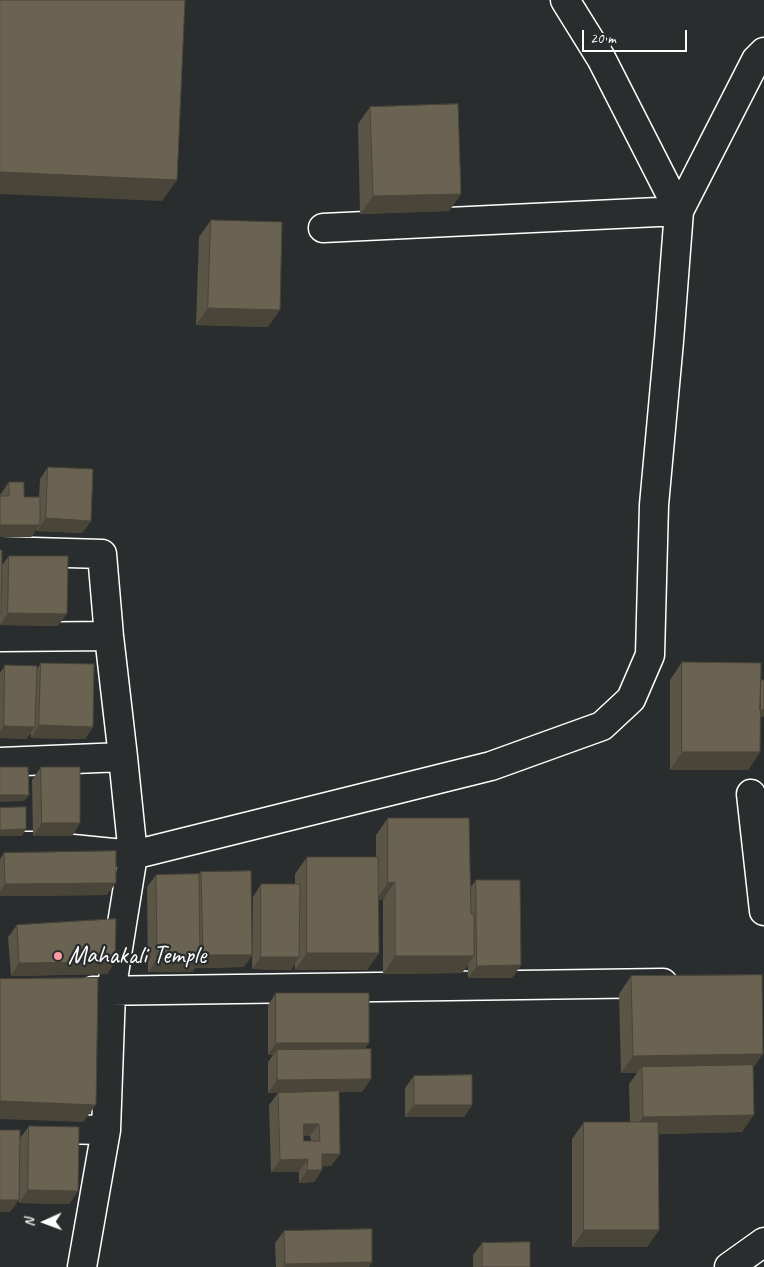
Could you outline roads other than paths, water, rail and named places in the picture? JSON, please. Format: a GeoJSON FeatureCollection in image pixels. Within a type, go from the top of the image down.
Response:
{"type":"FeatureCollection","features":[{"type":"Feature","properties":{"kind":"street"},"geometry":{"type":"LineString","coordinates":[[565,0],[601,58],[679,211]]}},
{"type":"Feature","properties":{"kind":"street"},"geometry":{"type":"LineString","coordinates":[[0,846],[42,846],[133,855],[491,766],[602,726],[631,699],[650,655],[654,505],[670,341],[679,211],[756,60],[764,52]]}},
{"type":"Feature","properties":{"kind":"street"},"geometry":{"type":"LineString","coordinates":[[323,228],[679,211]]}},
{"type":"Feature","properties":{"kind":"street"},"geometry":{"type":"LineString","coordinates":[[0,551],[102,554],[133,855],[111,992],[106,1130],[89,1266]]}},
{"type":"Feature","properties":{"kind":"street"},"geometry":{"type":"LineString","coordinates":[[0,637],[109,636]]}},
{"type":"Feature","properties":{"kind":"street"},"geometry":{"type":"LineString","coordinates":[[0,762],[123,757]]}},
{"type":"Feature","properties":{"kind":"street"},"geometry":{"type":"LineString","coordinates":[[751,794],[764,911]]}},
{"type":"Feature","properties":{"kind":"street"},"geometry":{"type":"LineString","coordinates":[[65,991],[111,992],[685,983]]}},
{"type":"Feature","properties":{"kind":"street"},"geometry":{"type":"LineString","coordinates":[[0,1128],[106,1130]]}},
{"type":"Feature","properties":{"kind":"street"},"geometry":{"type":"LineString","coordinates":[[729,1267],[764,1242]]}},
{"type":"Feature","properties":{"kind":"place","name":"Mahakali Temple"},"geometry":{"type":"Point","coordinates":[58,956]}}]}
